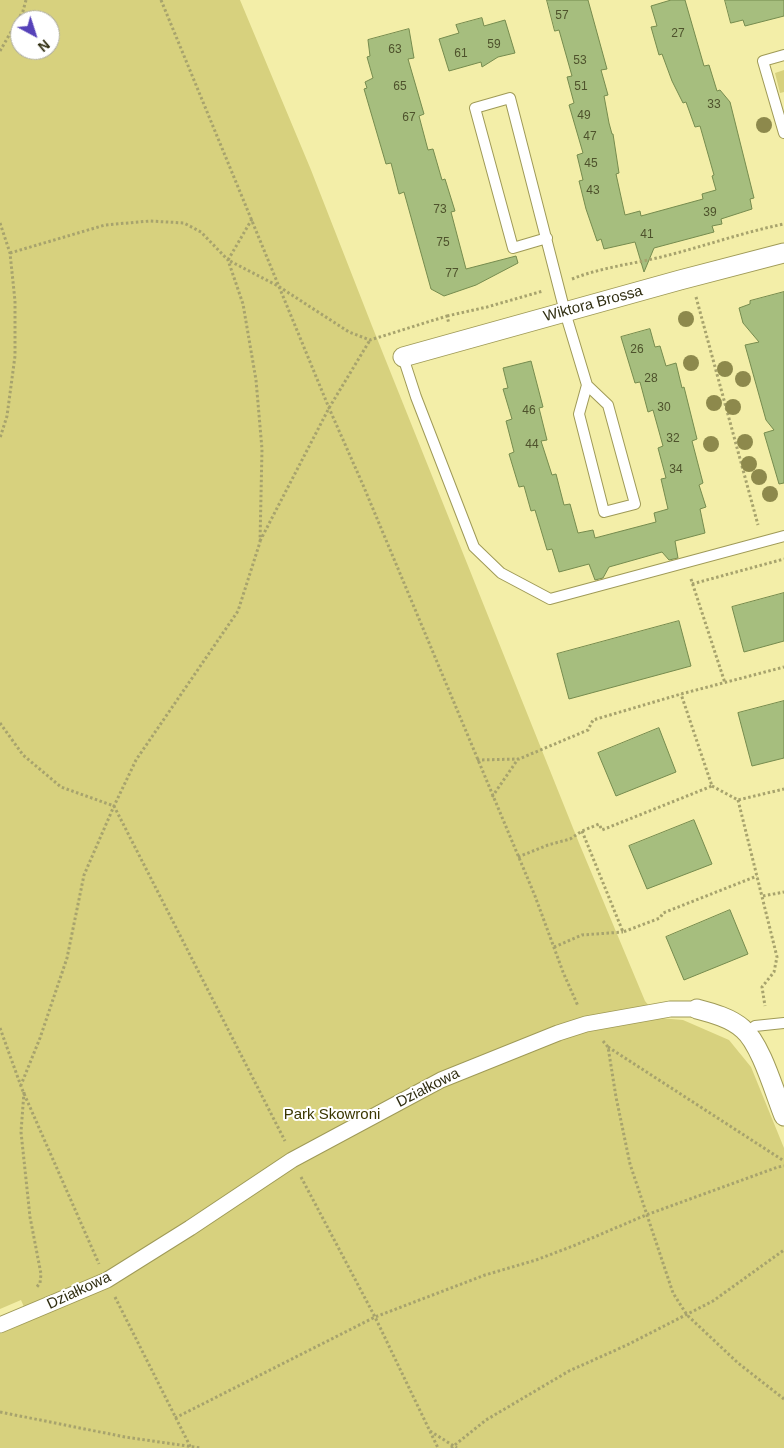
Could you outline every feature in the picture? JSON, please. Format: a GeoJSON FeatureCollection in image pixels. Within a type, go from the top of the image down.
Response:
{"type":"FeatureCollection","features":[{"type":"Feature","properties":{"kind":"street","name":"Wiktora Brossa"},"geometry":{"type":"LineString","coordinates":[[403,357],[690,277],[784,253]]}},
{"type":"Feature","properties":{"kind":"street","name":"Działkowa"},"geometry":{"type":"LineString","coordinates":[[0,1325],[106,1280],[190,1228],[292,1160],[441,1080],[558,1033],[586,1024],[670,1009],[697,1009],[725,1019],[742,1028],[747,1033],[760,1055],[784,1116]]}},
{"type":"Feature","properties":{"kind":"lane"},"geometry":{"type":"LineString","coordinates":[[784,55],[763,61],[784,134]]}},
{"type":"Feature","properties":{"kind":"lane"},"geometry":{"type":"LineString","coordinates":[[547,238],[513,248],[475,108],[510,98],[547,238],[558,286],[587,385],[608,405],[635,504],[604,512],[579,414],[587,385]]}},
{"type":"Feature","properties":{"kind":"lane"},"geometry":{"type":"LineString","coordinates":[[403,357],[416,397],[474,547],[501,573],[550,599],[784,536]]}},
{"type":"Feature","properties":{"kind":"lane"},"geometry":{"type":"LineString","coordinates":[[747,1033],[756,1026],[784,1023]]}},
{"type":"Feature","properties":{"kind":"path"},"geometry":{"type":"LineString","coordinates":[[0,51],[23,11],[26,0]]}},
{"type":"Feature","properties":{"kind":"path"},"geometry":{"type":"LineString","coordinates":[[161,0],[252,218],[328,408],[363,485],[586,1024],[608,1047],[784,1161]]}},
{"type":"Feature","properties":{"kind":"path"},"geometry":{"type":"LineString","coordinates":[[252,218],[228,260],[242,304],[256,380],[262,450],[260,542]]}},
{"type":"Feature","properties":{"kind":"path"},"geometry":{"type":"LineString","coordinates":[[10,253],[105,225],[150,221],[184,223],[201,232],[228,260],[278,286],[348,332],[370,340],[328,408],[260,542],[238,611],[136,760],[114,806],[84,875],[67,958],[40,1038],[21,1085]]}},
{"type":"Feature","properties":{"kind":"path"},"geometry":{"type":"LineString","coordinates":[[0,223],[10,253],[15,301],[14,356],[7,416],[0,438]]}},
{"type":"Feature","properties":{"kind":"path"},"geometry":{"type":"LineString","coordinates":[[447,316],[487,307],[558,286],[574,278],[627,263],[650,260],[784,224]]}},
{"type":"Feature","properties":{"kind":"path"},"geometry":{"type":"LineString","coordinates":[[690,277],[763,542]]}},
{"type":"Feature","properties":{"kind":"path"},"geometry":{"type":"LineString","coordinates":[[692,584],[784,559]]}},
{"type":"Feature","properties":{"kind":"path"},"geometry":{"type":"LineString","coordinates":[[686,563],[725,683]]}},
{"type":"Feature","properties":{"kind":"path"},"geometry":{"type":"LineString","coordinates":[[477,760],[518,759],[588,730],[593,720],[681,694],[784,667]]}},
{"type":"Feature","properties":{"kind":"path"},"geometry":{"type":"LineString","coordinates":[[681,694],[712,786],[738,800],[784,789]]}},
{"type":"Feature","properties":{"kind":"path"},"geometry":{"type":"LineString","coordinates":[[0,723],[23,755],[61,787],[114,806],[284,1140],[292,1160],[375,1318],[438,1448]]}},
{"type":"Feature","properties":{"kind":"path"},"geometry":{"type":"LineString","coordinates":[[492,798],[518,759]]}},
{"type":"Feature","properties":{"kind":"path"},"geometry":{"type":"LineString","coordinates":[[518,857],[548,845],[570,839],[582,831],[599,824],[602,830],[712,786]]}},
{"type":"Feature","properties":{"kind":"path"},"geometry":{"type":"LineString","coordinates":[[738,800],[777,957],[774,972],[762,987],[765,1006]]}},
{"type":"Feature","properties":{"kind":"path"},"geometry":{"type":"LineString","coordinates":[[582,831],[623,932]]}},
{"type":"Feature","properties":{"kind":"path"},"geometry":{"type":"LineString","coordinates":[[554,947],[582,935],[623,932],[660,918],[663,913],[757,876]]}},
{"type":"Feature","properties":{"kind":"path"},"geometry":{"type":"LineString","coordinates":[[763,896],[784,892]]}},
{"type":"Feature","properties":{"kind":"path"},"geometry":{"type":"LineString","coordinates":[[0,1028],[21,1085],[106,1280],[190,1447]]}},
{"type":"Feature","properties":{"kind":"path"},"geometry":{"type":"LineString","coordinates":[[608,1047],[630,1164],[673,1293],[686,1315],[738,1363],[784,1399]]}},
{"type":"Feature","properties":{"kind":"path"},"geometry":{"type":"LineString","coordinates":[[24,1092],[21,1132],[30,1217],[40,1274],[40,1283],[35,1290]]}},
{"type":"Feature","properties":{"kind":"path"},"geometry":{"type":"LineString","coordinates":[[175,1418],[375,1318],[485,1275],[566,1249],[646,1215],[784,1166]]}},
{"type":"Feature","properties":{"kind":"path"},"geometry":{"type":"LineString","coordinates":[[430,1431],[454,1447],[486,1420],[569,1371],[713,1301],[784,1250]]}},
{"type":"Feature","properties":{"kind":"path"},"geometry":{"type":"LineString","coordinates":[[0,1412],[125,1437],[201,1448]]}},
{"type":"Feature","properties":{"kind":"green space","name":"Park Skowroni"},"geometry":{"type":"Polygon","coordinates":[[[0,0],[240,0],[311,170],[579,843],[645,1001],[659,1018],[683,1020],[729,1040],[751,1067],[784,1148],[784,1448],[0,1448],[0,1334],[30,1321],[21,1300],[0,1309],[0,0]]]}},
{"type":"Feature","properties":{"kind":"green space"},"geometry":{"type":"Polygon","coordinates":[[[784,70],[784,92],[780,93],[775,73],[784,70]]]}},
{"type":"Feature","properties":{"kind":"building"},"geometry":{"type":"Polygon","coordinates":[[[547,0],[588,0],[607,69],[601,70],[608,95],[604,96],[613,134],[619,173],[616,174],[625,215],[640,211],[641,216],[703,199],[702,194],[716,190],[712,176],[714,175],[700,126],[695,127],[686,102],[683,103],[672,81],[662,54],[659,55],[651,27],[657,26],[651,6],[671,0],[685,0],[704,66],[709,65],[717,91],[720,90],[730,102],[754,198],[750,199],[752,209],[721,219],[722,224],[712,226],[714,232],[654,248],[644,272],[635,242],[604,249],[601,239],[597,241],[579,181],[583,180],[577,155],[583,153],[569,105],[574,103],[567,77],[572,76],[559,30],[555,31],[547,0]]]}},
{"type":"Feature","properties":{"kind":"building"},"geometry":{"type":"Polygon","coordinates":[[[725,0],[784,0],[784,16],[745,26],[743,20],[731,23],[725,0]]]}},
{"type":"Feature","properties":{"kind":"building"},"geometry":{"type":"Polygon","coordinates":[[[482,18],[484,26],[505,20],[515,53],[498,57],[482,67],[481,62],[449,71],[439,39],[459,33],[456,25],[482,18]]]}},
{"type":"Feature","properties":{"kind":"building"},"geometry":{"type":"Polygon","coordinates":[[[409,29],[414,58],[408,59],[424,114],[419,116],[428,150],[433,149],[442,180],[445,179],[455,211],[451,212],[466,269],[516,256],[518,263],[476,285],[444,296],[431,289],[404,192],[399,194],[391,163],[386,164],[364,89],[367,88],[365,82],[373,78],[367,57],[370,56],[368,40],[409,29]]]}},
{"type":"Feature","properties":{"kind":"building"},"geometry":{"type":"Polygon","coordinates":[[[784,292],[784,483],[779,484],[764,433],[774,430],[766,420],[745,345],[759,342],[743,323],[739,308],[750,304],[750,301],[784,292]]]}},
{"type":"Feature","properties":{"kind":"building"},"geometry":{"type":"Polygon","coordinates":[[[650,329],[655,347],[660,346],[666,366],[676,363],[682,388],[684,387],[697,439],[692,441],[703,483],[699,485],[706,507],[700,509],[705,533],[675,541],[678,558],[669,560],[662,552],[609,567],[603,578],[595,580],[589,564],[559,572],[552,549],[547,550],[535,510],[531,511],[524,486],[519,487],[509,454],[514,452],[506,421],[512,419],[503,389],[508,388],[503,368],[531,361],[543,407],[539,408],[547,440],[541,441],[552,475],[556,474],[564,505],[570,504],[578,533],[593,530],[595,538],[656,522],[654,513],[668,509],[661,479],[666,478],[658,448],[663,446],[653,410],[648,412],[640,382],[635,383],[621,337],[650,329]]]}},
{"type":"Feature","properties":{"kind":"building"},"geometry":{"type":"Polygon","coordinates":[[[784,593],[784,641],[744,652],[732,607],[784,593]]]}},
{"type":"Feature","properties":{"kind":"building"},"geometry":{"type":"Polygon","coordinates":[[[679,621],[691,666],[569,699],[557,654],[679,621]]]}},
{"type":"Feature","properties":{"kind":"building"},"geometry":{"type":"Polygon","coordinates":[[[784,701],[784,758],[752,766],[738,713],[784,701]]]}},
{"type":"Feature","properties":{"kind":"building"},"geometry":{"type":"Polygon","coordinates":[[[659,728],[676,772],[616,796],[598,753],[659,728]]]}},
{"type":"Feature","properties":{"kind":"building"},"geometry":{"type":"Polygon","coordinates":[[[694,820],[712,864],[647,889],[629,846],[694,820]]]}},
{"type":"Feature","properties":{"kind":"building"},"geometry":{"type":"Polygon","coordinates":[[[730,910],[748,954],[684,980],[666,937],[730,910]]]}}]}
